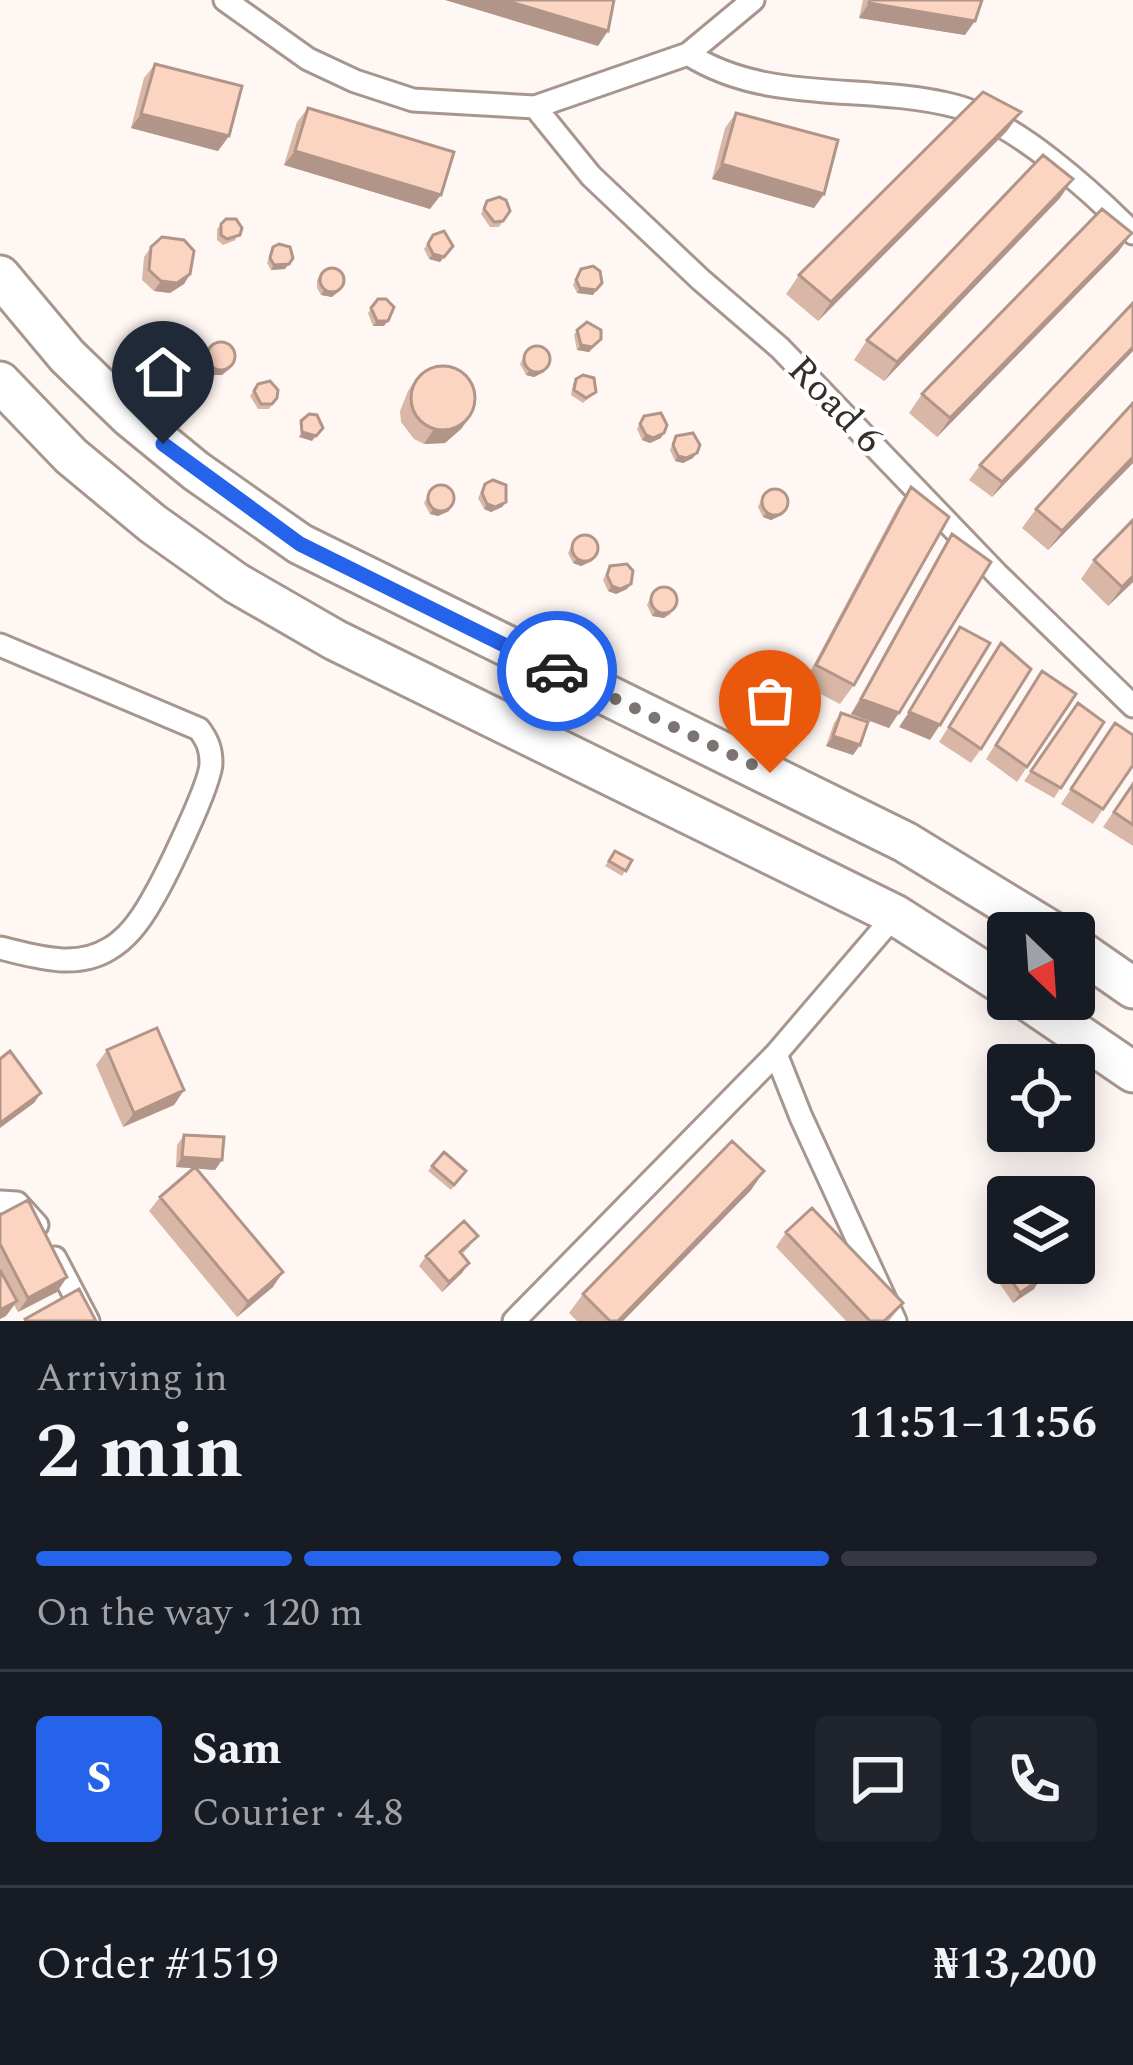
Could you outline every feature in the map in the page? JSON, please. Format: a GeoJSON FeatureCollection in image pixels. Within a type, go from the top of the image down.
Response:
{"type":"FeatureCollection","features":[{"type":"Feature","properties":{"kind":"highway"},"geometry":{"type":"LineString","coordinates":[[0,277],[67,356],[130,417],[300,544],[905,842],[1020,912]]}},
{"type":"Feature","properties":{"kind":"highway"},"geometry":{"type":"LineString","coordinates":[[0,382],[71,456],[153,524],[236,583],[335,640],[895,915],[987,974]]}},
{"type":"Feature","properties":{"kind":"highway"},"geometry":{"type":"LineString","coordinates":[[1095,962],[1133,988]]}},
{"type":"Feature","properties":{"kind":"highway"},"geometry":{"type":"LineString","coordinates":[[1057,1020],[1133,1072]]}},
{"type":"Feature","properties":{"kind":"street"},"geometry":{"type":"LineString","coordinates":[[225,0],[308,59],[355,81],[413,100],[536,107],[688,53],[753,0]]}},
{"type":"Feature","properties":{"kind":"street"},"geometry":{"type":"LineString","coordinates":[[688,53],[717,72],[739,79],[908,98],[970,111],[1042,156],[1133,233]]}},
{"type":"Feature","properties":{"kind":"street","name":"Road 6"},"geometry":{"type":"LineString","coordinates":[[536,107],[591,176],[780,348],[998,575],[1133,706]]}},
{"type":"Feature","properties":{"kind":"street"},"geometry":{"type":"LineString","coordinates":[[0,645],[199,729],[209,743],[212,768],[153,899],[109,949],[81,960],[50,960],[0,948]]}},
{"type":"Feature","properties":{"kind":"street"},"geometry":{"type":"LineString","coordinates":[[514,1321],[776,1054],[895,915]]}},
{"type":"Feature","properties":{"kind":"street"},"geometry":{"type":"LineString","coordinates":[[776,1054],[896,1321]]}},
{"type":"Feature","properties":{"kind":"street"},"geometry":{"type":"LineString","coordinates":[[0,1202],[17,1203],[33,1218],[88,1321]]}},
{"type":"Feature","properties":{"kind":"building"},"geometry":{"type":"Polygon","coordinates":[[[504,0],[614,0],[608,31],[504,0]]]}},
{"type":"Feature","properties":{"kind":"building"},"geometry":{"type":"Polygon","coordinates":[[[870,0],[982,0],[975,21],[870,0]]]}},
{"type":"Feature","properties":{"kind":"building"},"geometry":{"type":"Polygon","coordinates":[[[155,64],[242,86],[229,136],[141,114],[155,64]]]}},
{"type":"Feature","properties":{"kind":"building"},"geometry":{"type":"Polygon","coordinates":[[[983,92],[1021,112],[831,302],[799,275],[983,92]]]}},
{"type":"Feature","properties":{"kind":"building"},"geometry":{"type":"Polygon","coordinates":[[[308,108],[454,152],[441,195],[295,151],[308,108]]]}},
{"type":"Feature","properties":{"kind":"building"},"geometry":{"type":"Polygon","coordinates":[[[736,113],[838,140],[824,194],[722,164],[736,113]]]}},
{"type":"Feature","properties":{"kind":"building"},"geometry":{"type":"Polygon","coordinates":[[[1043,155],[1073,179],[897,362],[867,340],[1043,155]]]}},
{"type":"Feature","properties":{"kind":"building"},"geometry":{"type":"Polygon","coordinates":[[[506,200],[510,211],[503,221],[494,222],[484,209],[487,201],[506,200]]]}},
{"type":"Feature","properties":{"kind":"building"},"geometry":{"type":"Polygon","coordinates":[[[1102,209],[1132,233],[950,418],[922,394],[1102,209]]]}},
{"type":"Feature","properties":{"kind":"building"},"geometry":{"type":"Polygon","coordinates":[[[226,219],[236,219],[242,228],[240,235],[227,239],[221,235],[226,219]]]}},
{"type":"Feature","properties":{"kind":"building"},"geometry":{"type":"Polygon","coordinates":[[[444,231],[453,246],[444,257],[433,254],[428,244],[433,235],[444,231]]]}},
{"type":"Feature","properties":{"kind":"building"},"geometry":{"type":"Polygon","coordinates":[[[162,237],[184,240],[194,251],[190,274],[177,283],[161,281],[149,270],[151,247],[162,237]]]}},
{"type":"Feature","properties":{"kind":"building"},"geometry":{"type":"Polygon","coordinates":[[[279,244],[290,247],[293,258],[289,264],[274,265],[270,258],[279,244]]]}},
{"type":"Feature","properties":{"kind":"building"},"geometry":{"type":"Polygon","coordinates":[[[593,266],[600,271],[602,283],[596,290],[580,288],[576,280],[581,269],[593,266]]]}},
{"type":"Feature","properties":{"kind":"building"},"geometry":{"type":"Polygon","coordinates":[[[332,268],[344,280],[332,292],[320,280],[332,268]]]}},
{"type":"Feature","properties":{"kind":"building"},"geometry":{"type":"Polygon","coordinates":[[[378,299],[394,307],[388,321],[377,321],[371,308],[378,299]]]}},
{"type":"Feature","properties":{"kind":"building"},"geometry":{"type":"Polygon","coordinates":[[[1133,303],[1133,347],[1002,482],[980,465],[1133,303]]]}},
{"type":"Feature","properties":{"kind":"building"},"geometry":{"type":"Polygon","coordinates":[[[587,322],[601,330],[601,339],[592,347],[581,345],[577,330],[587,322]]]}},
{"type":"Feature","properties":{"kind":"building"},"geometry":{"type":"Polygon","coordinates":[[[221,342],[231,346],[235,356],[231,366],[221,370],[211,366],[207,356],[211,346],[221,342]]]}},
{"type":"Feature","properties":{"kind":"building"},"geometry":{"type":"Polygon","coordinates":[[[537,346],[550,359],[537,372],[524,359],[537,346]]]}},
{"type":"Feature","properties":{"kind":"building"},"geometry":{"type":"Polygon","coordinates":[[[443,366],[465,376],[475,398],[465,420],[443,430],[421,420],[411,398],[421,376],[443,366]]]}},
{"type":"Feature","properties":{"kind":"building"},"geometry":{"type":"Polygon","coordinates":[[[583,375],[594,378],[596,392],[586,398],[574,390],[576,379],[583,375]]]}},
{"type":"Feature","properties":{"kind":"building"},"geometry":{"type":"Polygon","coordinates":[[[270,381],[278,390],[277,398],[272,404],[261,404],[254,391],[258,384],[270,381]]]}},
{"type":"Feature","properties":{"kind":"building"},"geometry":{"type":"Polygon","coordinates":[[[1133,403],[1133,457],[1062,531],[1036,509],[1133,403]]]}},
{"type":"Feature","properties":{"kind":"building"},"geometry":{"type":"Polygon","coordinates":[[[661,413],[667,425],[664,433],[653,438],[646,435],[640,424],[644,416],[661,413]]]}},
{"type":"Feature","properties":{"kind":"building"},"geometry":{"type":"Polygon","coordinates":[[[309,414],[317,415],[323,428],[316,436],[302,432],[301,421],[309,414]]]}},
{"type":"Feature","properties":{"kind":"building"},"geometry":{"type":"Polygon","coordinates":[[[693,433],[700,445],[697,453],[678,456],[673,445],[676,436],[693,433]]]}},
{"type":"Feature","properties":{"kind":"building"},"geometry":{"type":"Polygon","coordinates":[[[493,480],[506,485],[506,502],[495,507],[487,504],[482,493],[493,480]]]}},
{"type":"Feature","properties":{"kind":"building"},"geometry":{"type":"Polygon","coordinates":[[[441,485],[454,498],[441,511],[428,498],[441,485]]]}},
{"type":"Feature","properties":{"kind":"building"},"geometry":{"type":"Polygon","coordinates":[[[911,487],[949,517],[854,685],[816,665],[911,487]]]}},
{"type":"Feature","properties":{"kind":"building"},"geometry":{"type":"Polygon","coordinates":[[[775,489],[788,502],[775,515],[762,502],[775,489]]]}},
{"type":"Feature","properties":{"kind":"building"},"geometry":{"type":"Polygon","coordinates":[[[1133,520],[1133,576],[1122,587],[1094,560],[1133,520]]]}},
{"type":"Feature","properties":{"kind":"building"},"geometry":{"type":"Polygon","coordinates":[[[952,534],[991,562],[899,713],[861,699],[952,534]]]}},
{"type":"Feature","properties":{"kind":"building"},"geometry":{"type":"Polygon","coordinates":[[[585,535],[598,548],[585,561],[572,548],[585,535]]]}},
{"type":"Feature","properties":{"kind":"building"},"geometry":{"type":"Polygon","coordinates":[[[627,564],[633,571],[631,584],[620,589],[612,586],[607,575],[610,566],[627,564]]]}},
{"type":"Feature","properties":{"kind":"building"},"geometry":{"type":"Polygon","coordinates":[[[664,587],[677,600],[664,613],[651,600],[664,587]]]}},
{"type":"Feature","properties":{"kind":"building"},"geometry":{"type":"Polygon","coordinates":[[[960,627],[990,643],[940,725],[909,712],[960,627]]]}},
{"type":"Feature","properties":{"kind":"building"},"geometry":{"type":"Polygon","coordinates":[[[1001,643],[1031,669],[981,749],[949,727],[1001,643]]]}},
{"type":"Feature","properties":{"kind":"building"},"geometry":{"type":"Polygon","coordinates":[[[1042,671],[1076,694],[1027,767],[996,745],[1042,671]]]}},
{"type":"Feature","properties":{"kind":"building"},"geometry":{"type":"Polygon","coordinates":[[[1078,703],[1104,722],[1061,788],[1031,771],[1078,703]]]}},
{"type":"Feature","properties":{"kind":"building"},"geometry":{"type":"Polygon","coordinates":[[[841,713],[868,722],[860,745],[833,736],[841,713]]]}},
{"type":"Feature","properties":{"kind":"building"},"geometry":{"type":"Polygon","coordinates":[[[1115,723],[1133,735],[1133,765],[1103,809],[1071,789],[1115,723]]]}},
{"type":"Feature","properties":{"kind":"building"},"geometry":{"type":"Polygon","coordinates":[[[1133,784],[1133,825],[1114,812],[1133,784]]]}},
{"type":"Feature","properties":{"kind":"building"},"geometry":{"type":"Polygon","coordinates":[[[615,851],[632,860],[626,871],[609,861],[615,851]]]}},
{"type":"Feature","properties":{"kind":"building"},"geometry":{"type":"Polygon","coordinates":[[[157,1028],[184,1090],[134,1113],[107,1050],[157,1028]]]}},
{"type":"Feature","properties":{"kind":"building"},"geometry":{"type":"Polygon","coordinates":[[[10,1051],[41,1093],[0,1123],[0,1059],[10,1051]]]}},
{"type":"Feature","properties":{"kind":"building"},"geometry":{"type":"Polygon","coordinates":[[[184,1135],[224,1137],[222,1160],[182,1157],[184,1135]]]}},
{"type":"Feature","properties":{"kind":"building"},"geometry":{"type":"Polygon","coordinates":[[[732,1141],[764,1171],[618,1321],[610,1321],[583,1294],[732,1141]]]}},
{"type":"Feature","properties":{"kind":"building"},"geometry":{"type":"Polygon","coordinates":[[[444,1152],[466,1171],[454,1185],[432,1166],[444,1152]]]}},
{"type":"Feature","properties":{"kind":"building"},"geometry":{"type":"Polygon","coordinates":[[[195,1167],[283,1272],[248,1302],[160,1197],[195,1167]]]}},
{"type":"Feature","properties":{"kind":"building"},"geometry":{"type":"Polygon","coordinates":[[[28,1200],[67,1277],[28,1298],[0,1244],[0,1215],[28,1200]]]}},
{"type":"Feature","properties":{"kind":"building"},"geometry":{"type":"Polygon","coordinates":[[[812,1208],[903,1303],[884,1321],[870,1321],[786,1232],[812,1208]]]}},
{"type":"Feature","properties":{"kind":"building"},"geometry":{"type":"Polygon","coordinates":[[[464,1221],[478,1236],[460,1252],[469,1263],[449,1282],[426,1256],[464,1221]]]}},
{"type":"Feature","properties":{"kind":"building"},"geometry":{"type":"Polygon","coordinates":[[[0,1270],[17,1301],[0,1310],[0,1270]]]}},
{"type":"Feature","properties":{"kind":"building"},"geometry":{"type":"Polygon","coordinates":[[[79,1289],[96,1321],[26,1321],[25,1319],[79,1289]]]}},
{"type":"Feature","properties":{"kind":"way so far"},"geometry":{"type":"LineString","coordinates":[[557,671],[770,773]]}},
{"type":"Feature","properties":{"kind":"route"},"geometry":{"type":"LineString","coordinates":[[163,444],[300,544],[557,671]]}}]}
